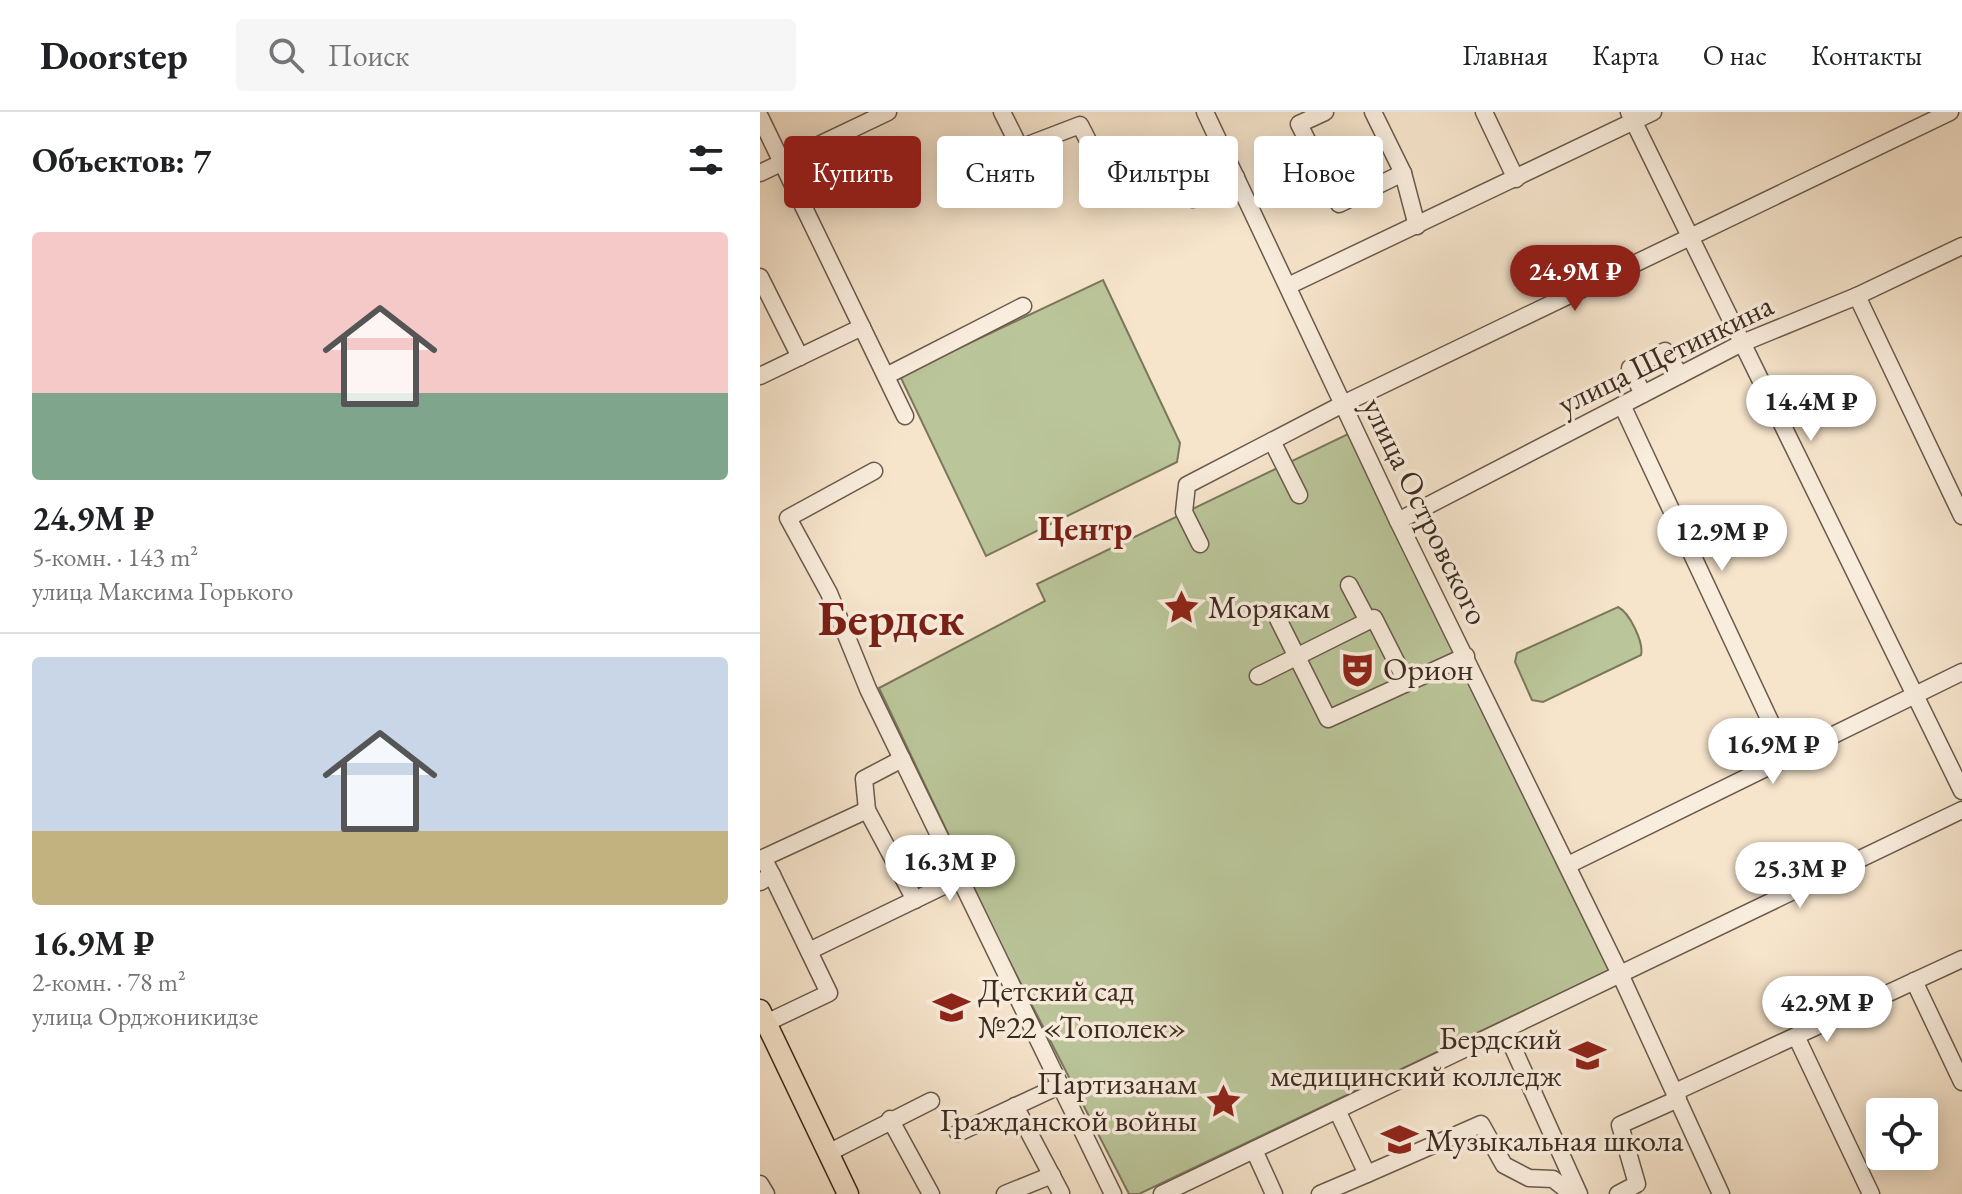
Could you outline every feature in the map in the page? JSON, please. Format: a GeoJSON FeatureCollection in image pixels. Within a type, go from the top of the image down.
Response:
{"type":"FeatureCollection","features":[{"type":"Feature","properties":{"kind":"main road"},"geometry":{"type":"LineString","coordinates":[[763,1016],[848,1194]]}},
{"type":"Feature","properties":{"kind":"street"},"geometry":{"type":"LineString","coordinates":[[760,173],[888,112]]}},
{"type":"Feature","properties":{"kind":"street"},"geometry":{"type":"LineString","coordinates":[[1002,112],[1020,148],[1080,125],[1086,136]]}},
{"type":"Feature","properties":{"kind":"street"},"geometry":{"type":"LineString","coordinates":[[1325,112],[1299,124],[1339,204],[1403,173]]}},
{"type":"Feature","properties":{"kind":"street"},"geometry":{"type":"LineString","coordinates":[[1373,112],[1403,173],[1417,226]]}},
{"type":"Feature","properties":{"kind":"street"},"geometry":{"type":"LineString","coordinates":[[1484,112],[1516,179]]}},
{"type":"Feature","properties":{"kind":"street"},"geometry":{"type":"LineString","coordinates":[[1288,286],[1516,179],[1631,117],[1653,112]]}},
{"type":"Feature","properties":{"kind":"street"},"geometry":{"type":"LineString","coordinates":[[1200,544],[1184,512],[1187,485],[1343,404],[1950,112]]}},
{"type":"Feature","properties":{"kind":"street","name":"улица Островского"},"geometry":{"type":"LineString","coordinates":[[1208,113],[1218,136]]}},
{"type":"Feature","properties":{"kind":"street"},"geometry":{"type":"LineString","coordinates":[[760,117],[905,416]]}},
{"type":"Feature","properties":{"kind":"street"},"geometry":{"type":"LineString","coordinates":[[1631,117],[1962,791]]}},
{"type":"Feature","properties":{"kind":"street","name":"улица Островского"},"geometry":{"type":"LineString","coordinates":[[1238,181],[1398,521],[1620,974],[1721,1194]]}},
{"type":"Feature","properties":{"kind":"street","name":"улица Щетинкина"},"geometry":{"type":"LineString","coordinates":[[1398,521],[1740,344],[1857,296],[1962,246]]}},
{"type":"Feature","properties":{"kind":"street"},"geometry":{"type":"LineString","coordinates":[[760,277],[800,357]]}},
{"type":"Feature","properties":{"kind":"street"},"geometry":{"type":"LineString","coordinates":[[1857,296],[1962,516]]}},
{"type":"Feature","properties":{"kind":"street"},"geometry":{"type":"LineString","coordinates":[[886,376],[1023,306]]}},
{"type":"Feature","properties":{"kind":"street"},"geometry":{"type":"LineString","coordinates":[[760,376],[862,327]]}},
{"type":"Feature","properties":{"kind":"street"},"geometry":{"type":"LineString","coordinates":[[1643,394],[1630,368],[1665,351],[1680,375]]}},
{"type":"Feature","properties":{"kind":"street"},"geometry":{"type":"LineString","coordinates":[[1622,405],[1787,757]]}},
{"type":"Feature","properties":{"kind":"street"},"geometry":{"type":"LineString","coordinates":[[1272,441],[1299,495]]}},
{"type":"Feature","properties":{"kind":"street"},"geometry":{"type":"LineString","coordinates":[[874,471],[788,518],[829,593],[868,689],[1113,1194]]}},
{"type":"Feature","properties":{"kind":"street"},"geometry":{"type":"LineString","coordinates":[[1349,585],[1368,621]]}},
{"type":"Feature","properties":{"kind":"street"},"geometry":{"type":"LineString","coordinates":[[1258,676],[1374,618],[1407,683]]}},
{"type":"Feature","properties":{"kind":"street"},"geometry":{"type":"LineString","coordinates":[[1278,619],[1328,719],[1466,656]]}},
{"type":"Feature","properties":{"kind":"street"},"geometry":{"type":"LineString","coordinates":[[1568,865],[1962,672]]}},
{"type":"Feature","properties":{"kind":"street"},"geometry":{"type":"LineString","coordinates":[[902,759],[864,779],[867,810],[915,900]]}},
{"type":"Feature","properties":{"kind":"street"},"geometry":{"type":"LineString","coordinates":[[763,1016],[829,993],[809,951],[766,878],[763,858],[867,810]]}},
{"type":"Feature","properties":{"kind":"street"},"geometry":{"type":"LineString","coordinates":[[1162,1194],[1190,1188],[1254,1150],[1962,810]]}},
{"type":"Feature","properties":{"kind":"street"},"geometry":{"type":"LineString","coordinates":[[809,951],[960,878]]}},
{"type":"Feature","properties":{"kind":"street"},"geometry":{"type":"LineString","coordinates":[[1618,1194],[1637,1184],[1620,1125],[1796,1036],[1962,959]]}},
{"type":"Feature","properties":{"kind":"street"},"geometry":{"type":"LineString","coordinates":[[1914,981],[1962,1082]]}},
{"type":"Feature","properties":{"kind":"street"},"geometry":{"type":"LineString","coordinates":[[1505,1030],[1579,1194]]}},
{"type":"Feature","properties":{"kind":"street"},"geometry":{"type":"LineString","coordinates":[[1796,1036],[1871,1194]]}},
{"type":"Feature","properties":{"kind":"street"},"geometry":{"type":"LineString","coordinates":[[958,1133],[1061,1085]]}},
{"type":"Feature","properties":{"kind":"street"},"geometry":{"type":"LineString","coordinates":[[828,1153],[890,1119],[931,1101]]}},
{"type":"Feature","properties":{"kind":"street"},"geometry":{"type":"LineString","coordinates":[[1015,1106],[1061,1193]]}},
{"type":"Feature","properties":{"kind":"street"},"geometry":{"type":"LineString","coordinates":[[1337,1110],[1367,1174]]}},
{"type":"Feature","properties":{"kind":"street"},"geometry":{"type":"LineString","coordinates":[[890,1119],[931,1194]]}},
{"type":"Feature","properties":{"kind":"street"},"geometry":{"type":"LineString","coordinates":[[1320,1194],[1481,1124],[1504,1165],[1529,1178],[1553,1179],[1572,1194]]}},
{"type":"Feature","properties":{"kind":"street"},"geometry":{"type":"LineString","coordinates":[[1254,1150],[1274,1194]]}},
{"type":"Feature","properties":{"kind":"street"},"geometry":{"type":"LineString","coordinates":[[1005,1194],[1052,1175]]}},
{"type":"Feature","properties":{"kind":"street"},"geometry":{"type":"LineString","coordinates":[[760,1184],[766,1194]]}},
{"type":"Feature","properties":{"kind":"green space"},"geometry":{"type":"Polygon","coordinates":[[[1103,280],[1180,443],[1177,462],[986,556],[900,376],[1103,280]]]}},
{"type":"Feature","properties":{"kind":"green space"},"geometry":{"type":"Polygon","coordinates":[[[1348,434],[1609,970],[1139,1194],[1129,1194],[1000,943],[879,688],[1045,601],[1037,584],[1348,434]]]}},
{"type":"Feature","properties":{"kind":"green space"},"geometry":{"type":"Polygon","coordinates":[[[1618,607],[1635,629],[1641,655],[1543,702],[1532,700],[1515,662],[1517,653],[1618,607]]]}},
{"type":"Feature","properties":{"kind":"place","name":"Морякам"},"geometry":{"type":"Point","coordinates":[1182,607]}},
{"type":"Feature","properties":{"kind":"place","name":"Орион"},"geometry":{"type":"Point","coordinates":[1357,669]}},
{"type":"Feature","properties":{"kind":"place","name":"Детский сад №22 «Тополек»"},"geometry":{"type":"Point","coordinates":[952,1008]}},
{"type":"Feature","properties":{"kind":"place","name":"Бердский медицинский колледж"},"geometry":{"type":"Point","coordinates":[1588,1056]}},
{"type":"Feature","properties":{"kind":"place","name":"Партизанам Гражданской войны"},"geometry":{"type":"Point","coordinates":[1223,1101]}},
{"type":"Feature","properties":{"kind":"place","name":"Музыкальная школа"},"geometry":{"type":"Point","coordinates":[1399,1140]}},
{"type":"Feature","properties":{"kind":"district","name":"Центр"},"geometry":{"type":"Point","coordinates":[1085,528]}},
{"type":"Feature","properties":{"kind":"district","name":"Бердск"},"geometry":{"type":"Point","coordinates":[891,618]}}]}
